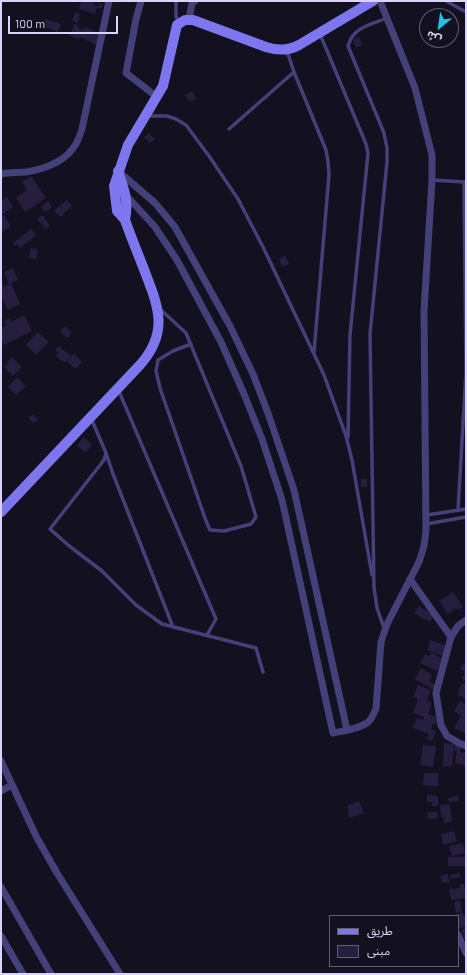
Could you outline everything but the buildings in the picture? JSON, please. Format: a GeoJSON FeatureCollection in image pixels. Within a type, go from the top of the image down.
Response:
{"type":"FeatureCollection","features":[{"type":"Feature","properties":{"kind":"street"},"geometry":{"type":"LineString","coordinates":[[3,172],[25,172],[41,169],[58,162],[72,150],[77,143],[82,129],[110,1]]}},
{"type":"Feature","properties":{"kind":"street"},"geometry":{"type":"LineString","coordinates":[[141,1],[136,19],[126,73],[157,97]]}},
{"type":"Feature","properties":{"kind":"street"},"geometry":{"type":"LineString","coordinates":[[1,512],[146,359],[152,347],[158,325],[157,307],[125,220],[117,211],[114,186],[128,145],[164,83],[176,29],[184,21],[192,3],[195,1]]}},
{"type":"Feature","properties":{"kind":"street"},"geometry":{"type":"LineString","coordinates":[[184,21],[274,50],[287,50],[299,45],[373,1]]}},
{"type":"Feature","properties":{"kind":"street"},"geometry":{"type":"LineString","coordinates":[[114,186],[126,195],[155,226],[177,260],[221,342],[247,400],[262,439],[282,500],[333,733],[368,723],[376,710],[381,642],[385,629],[419,562],[424,546],[427,515],[424,318],[432,180],[432,155],[415,88],[380,1]]}},
{"type":"Feature","properties":{"kind":"street"},"geometry":{"type":"LineString","coordinates":[[118,171],[126,195],[127,208],[125,220]]}},
{"type":"Feature","properties":{"kind":"street"},"geometry":{"type":"LineString","coordinates":[[118,171],[155,202],[175,227],[230,326],[253,374],[277,437],[294,490],[347,730]]}},
{"type":"Feature","properties":{"kind":"street"},"geometry":{"type":"LineString","coordinates":[[410,579],[451,637]]}},
{"type":"Feature","properties":{"kind":"street"},"geometry":{"type":"LineString","coordinates":[[466,620],[458,626],[451,637],[436,693],[441,725],[447,736],[466,746]]}},
{"type":"Feature","properties":{"kind":"street"},"geometry":{"type":"LineString","coordinates":[[1,761],[37,838],[120,974]]}},
{"type":"Feature","properties":{"kind":"street"},"geometry":{"type":"LineString","coordinates":[[1,791],[12,785]]}},
{"type":"Feature","properties":{"kind":"street"},"geometry":{"type":"LineString","coordinates":[[1,887],[51,974]]}},
{"type":"Feature","properties":{"kind":"street"},"geometry":{"type":"LineString","coordinates":[[1,936],[24,974]]}},
{"type":"Feature","properties":{"kind":"street"},"geometry":{"type":"LineString","coordinates":[[459,936],[466,953]]}},
{"type":"Feature","properties":{"kind":"lane"},"geometry":{"type":"LineString","coordinates":[[176,1],[176,16],[184,21]]}},
{"type":"Feature","properties":{"kind":"lane"},"geometry":{"type":"LineString","coordinates":[[446,1],[466,12]]}},
{"type":"Feature","properties":{"kind":"lane"},"geometry":{"type":"LineString","coordinates":[[374,588],[370,334],[387,162],[387,148],[384,133],[348,46],[350,38],[355,32],[387,18]]}},
{"type":"Feature","properties":{"kind":"lane"},"geometry":{"type":"LineString","coordinates":[[320,33],[366,144],[368,153],[350,335],[348,442]]}},
{"type":"Feature","properties":{"kind":"lane"},"geometry":{"type":"LineString","coordinates":[[287,50],[294,72],[326,150],[328,162],[329,175],[314,354]]}},
{"type":"Feature","properties":{"kind":"lane"},"geometry":{"type":"LineString","coordinates":[[229,129],[294,72]]}},
{"type":"Feature","properties":{"kind":"lane"},"geometry":{"type":"LineString","coordinates":[[146,116],[167,116],[186,125],[209,156],[238,199],[263,247],[314,354],[348,442],[377,608],[385,629]]}},
{"type":"Feature","properties":{"kind":"lane"},"geometry":{"type":"LineString","coordinates":[[432,180],[465,182],[466,372],[458,510]]}},
{"type":"Feature","properties":{"kind":"lane"},"geometry":{"type":"LineString","coordinates":[[157,307],[186,333],[191,344],[240,466],[256,517],[251,524],[224,531],[210,530],[206,521],[160,388],[156,371],[158,360],[173,351],[191,344]]}},
{"type":"Feature","properties":{"kind":"lane"},"geometry":{"type":"LineString","coordinates":[[118,389],[216,619],[206,635]]}},
{"type":"Feature","properties":{"kind":"lane"},"geometry":{"type":"LineString","coordinates":[[90,417],[106,453],[115,482],[173,627]]}},
{"type":"Feature","properties":{"kind":"lane"},"geometry":{"type":"LineString","coordinates":[[106,453],[104,460],[50,529],[102,571],[136,606],[162,624],[256,648],[264,672]]}},
{"type":"Feature","properties":{"kind":"lane"},"geometry":{"type":"LineString","coordinates":[[427,515],[466,509]]}},
{"type":"Feature","properties":{"kind":"lane"},"geometry":{"type":"LineString","coordinates":[[426,524],[466,516]]}}]}
